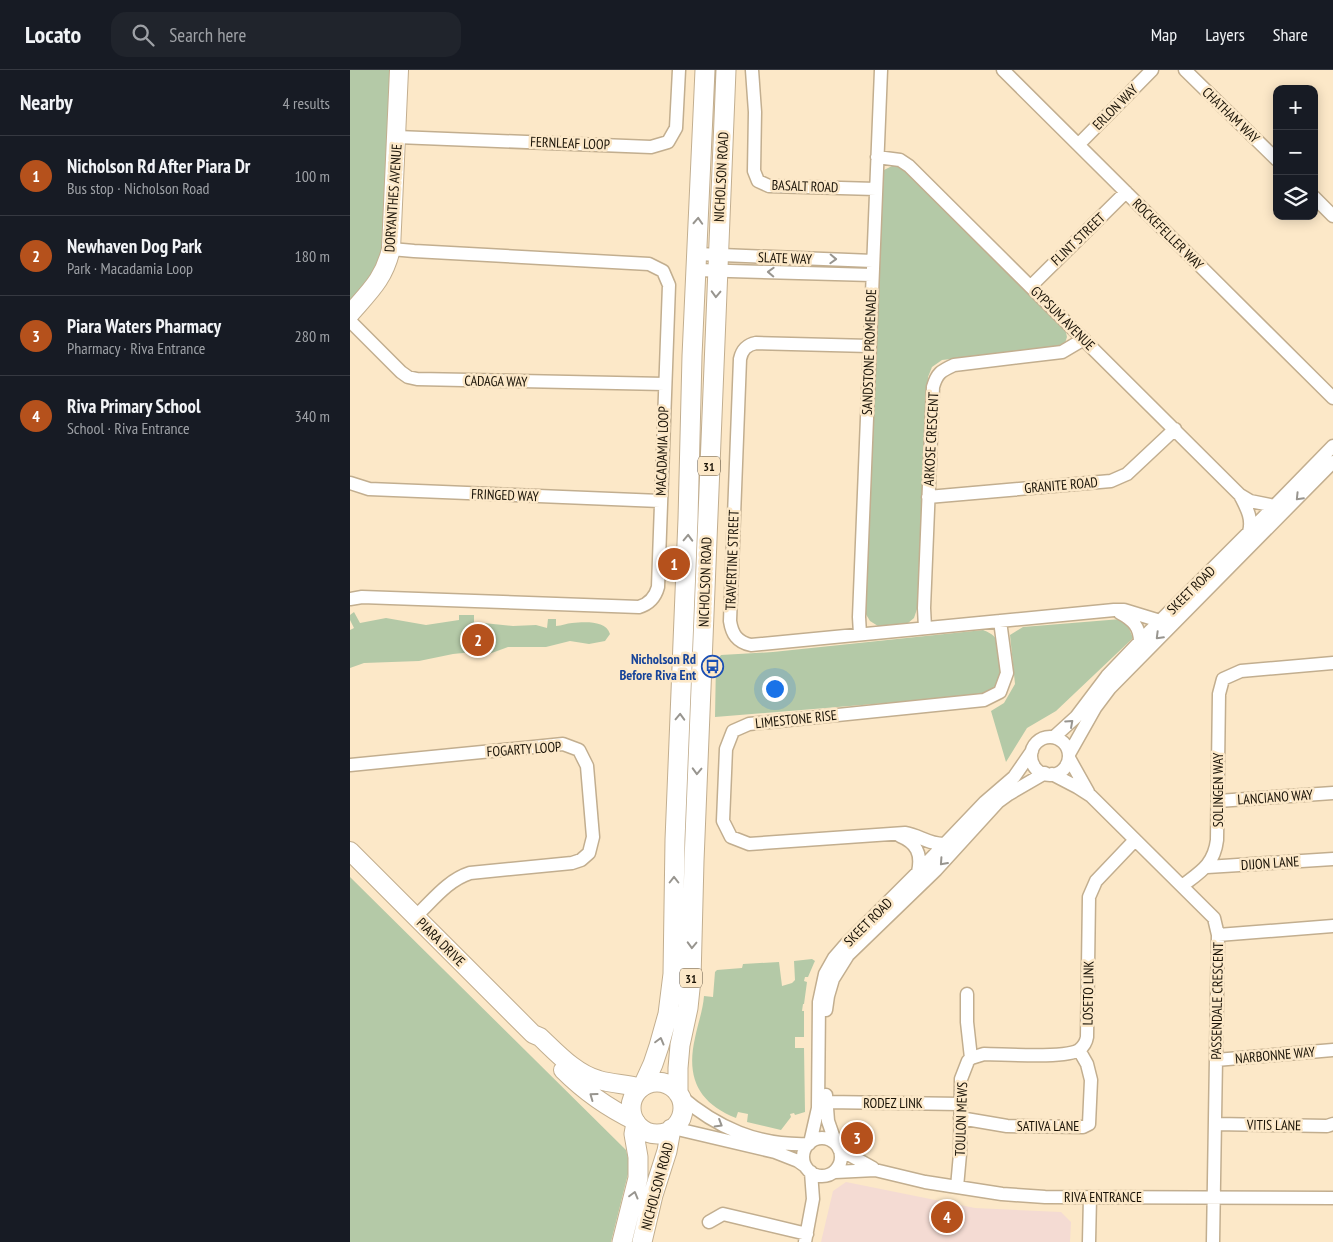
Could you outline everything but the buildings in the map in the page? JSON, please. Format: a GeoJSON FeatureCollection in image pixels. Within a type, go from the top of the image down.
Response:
{"type":"FeatureCollection","features":[{"type":"Feature","properties":{"kind":"main road","name":"NICHOLSON ROAD"},"geometry":{"type":"LineString","coordinates":[[642,1087],[659,1046],[668,1014],[673,974],[674,840],[686,586],[692,356],[705,70]]}},
{"type":"Feature","properties":{"kind":"main road","name":"NICHOLSON ROAD"},"geometry":{"type":"LineString","coordinates":[[679,1094],[678,1068],[680,1045],[688,1008],[691,979],[717,263],[726,70]]}},
{"type":"Feature","properties":{"kind":"main road"},"geometry":{"type":"LineString","coordinates":[[642,1087],[659,1082],[670,1086],[679,1094]]}},
{"type":"Feature","properties":{"kind":"main road","name":"31"},"geometry":{"type":"LineString","coordinates":[[636,1122],[631,1106],[635,1094],[642,1087]]}},
{"type":"Feature","properties":{"kind":"main road","name":"31"},"geometry":{"type":"LineString","coordinates":[[672,1128],[679,1122],[682,1114],[683,1106],[679,1094]]}},
{"type":"Feature","properties":{"kind":"main road","name":"NICHOLSON ROAD"},"geometry":{"type":"LineString","coordinates":[[622,1242],[638,1178],[638,1157],[634,1134],[636,1122]]}},
{"type":"Feature","properties":{"kind":"main road"},"geometry":{"type":"LineString","coordinates":[[636,1122],[650,1132],[661,1133],[672,1128]]}},
{"type":"Feature","properties":{"kind":"main road","name":"NICHOLSON ROAD"},"geometry":{"type":"LineString","coordinates":[[642,1242],[672,1128]]}},
{"type":"Feature","properties":{"kind":"street","name":"DORYANTHES AVENUE"},"geometry":{"type":"LineString","coordinates":[[350,314],[379,281],[386,268],[392,249],[400,70]]}},
{"type":"Feature","properties":{"kind":"street","name":"FERNLEAF LOOP"},"geometry":{"type":"LineString","coordinates":[[397,137],[651,147],[668,142],[676,128],[679,70]]}},
{"type":"Feature","properties":{"kind":"street","name":"BASALT ROAD"},"geometry":{"type":"LineString","coordinates":[[752,70],[755,112],[754,172],[758,181],[769,186],[876,189]]}},
{"type":"Feature","properties":{"kind":"street","name":"SANDSTONE PROMENADE"},"geometry":{"type":"LineString","coordinates":[[860,634],[859,616],[881,70]]}},
{"type":"Feature","properties":{"kind":"street","name":"ROCKEFELLER WAY"},"geometry":{"type":"LineString","coordinates":[[1003,70],[1333,398]]}},
{"type":"Feature","properties":{"kind":"street","name":"ERLON WAY"},"geometry":{"type":"LineString","coordinates":[[1079,144],[1152,70]]}},
{"type":"Feature","properties":{"kind":"street","name":"CHATHAM WAY"},"geometry":{"type":"LineString","coordinates":[[1185,70],[1273,156]]}},
{"type":"Feature","properties":{"kind":"street","name":"GYPSUM AVENUE"},"geometry":{"type":"LineString","coordinates":[[877,157],[900,160],[909,166],[1240,495],[1250,501],[1275,506]]}},
{"type":"Feature","properties":{"kind":"street","name":"FLINT STREET"},"geometry":{"type":"LineString","coordinates":[[1031,286],[1126,192]]}},
{"type":"Feature","properties":{"kind":"street"},"geometry":{"type":"LineString","coordinates":[[1318,201],[1333,216]]}},
{"type":"Feature","properties":{"kind":"street","name":"MACADAMIA LOOP"},"geometry":{"type":"LineString","coordinates":[[350,599],[362,597],[639,607],[646,605],[652,600],[658,587],[669,285],[663,271],[649,264],[392,249]]}},
{"type":"Feature","properties":{"kind":"street","name":"SLATE WAY"},"geometry":{"type":"LineString","coordinates":[[717,263],[873,261]]}},
{"type":"Feature","properties":{"kind":"street","name":"SLATE WAY"},"geometry":{"type":"LineString","coordinates":[[697,262],[872,276]]}},
{"type":"Feature","properties":{"kind":"street","name":"CADAGA WAY"},"geometry":{"type":"LineString","coordinates":[[350,321],[401,372],[408,377],[417,379],[665,384]]}},
{"type":"Feature","properties":{"kind":"street","name":"ARKOSE CRESCENT"},"geometry":{"type":"LineString","coordinates":[[925,628],[928,498],[933,387],[936,377],[943,370],[954,365],[1062,352],[1084,339]]}},
{"type":"Feature","properties":{"kind":"street","name":"TRAVERTINE STREET"},"geometry":{"type":"LineString","coordinates":[[870,346],[756,343],[746,347],[742,353],[740,359],[730,621],[736,638],[751,645],[1114,610],[1124,610],[1160,621]]}},
{"type":"Feature","properties":{"kind":"street","name":"GRANITE ROAD"},"geometry":{"type":"LineString","coordinates":[[928,498],[1111,481],[1127,474],[1175,429]]}},
{"type":"Feature","properties":{"kind":"street","name":"SKEET ROAD"},"geometry":{"type":"LineString","coordinates":[[1054,737],[1076,717],[1096,689],[1160,621],[1333,446]]}},
{"type":"Feature","properties":{"kind":"street","name":"SKEET ROAD"},"geometry":{"type":"LineString","coordinates":[[1069,756],[1095,708],[1110,688],[1333,462]]}},
{"type":"Feature","properties":{"kind":"street","name":"FRINGED WAY"},"geometry":{"type":"LineString","coordinates":[[350,483],[369,489],[660,501]]}},
{"type":"Feature","properties":{"kind":"street","name":"GYPSUM AVENUE"},"geometry":{"type":"LineString","coordinates":[[1240,495],[1249,514],[1251,522],[1250,532]]}},
{"type":"Feature","properties":{"kind":"street"},"geometry":{"type":"LineString","coordinates":[[1114,610],[1132,620],[1139,631],[1140,642]]}},
{"type":"Feature","properties":{"kind":"street","name":"LIMESTONE RISE"},"geometry":{"type":"LineString","coordinates":[[945,844],[934,843],[911,834],[749,844],[731,837],[723,821],[726,749],[733,731],[749,724],[984,700],[1000,692],[1006,673],[1000,621]]}},
{"type":"Feature","properties":{"kind":"street","name":"SOLINGEN WAY"},"geometry":{"type":"LineString","coordinates":[[1182,886],[1207,867],[1216,853],[1218,840],[1219,694],[1223,679],[1241,671],[1333,663]]}},
{"type":"Feature","properties":{"kind":"street"},"geometry":{"type":"LineString","coordinates":[[1054,737],[1066,745],[1069,756],[1063,769],[1049,774],[1035,767],[1032,751],[1040,740],[1054,737]]}},
{"type":"Feature","properties":{"kind":"street","name":"FOGARTY LOOP"},"geometry":{"type":"LineString","coordinates":[[350,765],[563,744],[579,750],[587,766],[593,837],[589,853],[581,860],[572,863],[470,873],[460,876],[452,881],[416,916]]}},
{"type":"Feature","properties":{"kind":"street","name":"SKEET ROAD"},"geometry":{"type":"LineString","coordinates":[[810,1143],[818,1108],[818,1002],[825,974],[834,958],[847,942],[918,872],[984,802],[1014,777],[1032,751]]}},
{"type":"Feature","properties":{"kind":"street","name":"PASSENDALE CRESCENT"},"geometry":{"type":"LineString","coordinates":[[1069,756],[1091,796]]}},
{"type":"Feature","properties":{"kind":"street","name":"SKEET ROAD"},"geometry":{"type":"LineString","coordinates":[[838,1147],[828,1122],[826,1102],[827,1004],[833,979],[844,960],[936,870],[998,802],[1009,794],[1049,774]]}},
{"type":"Feature","properties":{"kind":"street","name":"PASSENDALE CRESCENT"},"geometry":{"type":"LineString","coordinates":[[1049,774],[1091,796],[1214,918],[1218,935],[1213,1242]]}},
{"type":"Feature","properties":{"kind":"street","name":"LANCIANO WAY"},"geometry":{"type":"LineString","coordinates":[[1218,801],[1333,793]]}},
{"type":"Feature","properties":{"kind":"street"},"geometry":{"type":"LineString","coordinates":[[896,834],[908,840],[919,852],[918,872]]}},
{"type":"Feature","properties":{"kind":"street","name":"LOSETO LINK"},"geometry":{"type":"LineString","coordinates":[[1079,1050],[1087,1037],[1089,897],[1096,881],[1135,840]]}},
{"type":"Feature","properties":{"kind":"street","name":"PIARA DRIVE"},"geometry":{"type":"LineString","coordinates":[[350,851],[532,1034],[535,1042],[575,1082],[614,1111],[636,1122]]}},
{"type":"Feature","properties":{"kind":"street","name":"DIJON LANE"},"geometry":{"type":"LineString","coordinates":[[1207,867],[1333,859]]}},
{"type":"Feature","properties":{"kind":"street"},"geometry":{"type":"LineString","coordinates":[[1218,935],[1333,926]]}},
{"type":"Feature","properties":{"kind":"street"},"geometry":{"type":"LineString","coordinates":[[967,994],[967,1022],[971,1058],[984,1054],[1066,1055],[1079,1050]]}},
{"type":"Feature","properties":{"kind":"street","name":"PIARA DRIVE"},"geometry":{"type":"LineString","coordinates":[[532,1034],[540,1037],[584,1074],[597,1080],[642,1087]]}},
{"type":"Feature","properties":{"kind":"street","name":"SATIVA LANE"},"geometry":{"type":"LineString","coordinates":[[960,1118],[1007,1126],[1083,1127],[1089,1124],[1091,1080],[1087,1064],[1079,1050]]}},
{"type":"Feature","properties":{"kind":"street","name":"NARBONNE WAY"},"geometry":{"type":"LineString","coordinates":[[1216,1060],[1333,1050]]}},
{"type":"Feature","properties":{"kind":"street","name":"TOULON MEWS"},"geometry":{"type":"LineString","coordinates":[[957,1187],[961,1079],[965,1066],[971,1058]]}},
{"type":"Feature","properties":{"kind":"street"},"geometry":{"type":"LineString","coordinates":[[679,1094],[702,1113],[737,1132],[778,1143],[810,1143],[823,1138],[830,1140],[838,1147],[841,1162],[813,1199]]}},
{"type":"Feature","properties":{"kind":"street","name":"RODEZ LINK"},"geometry":{"type":"LineString","coordinates":[[826,1102],[961,1104]]}},
{"type":"Feature","properties":{"kind":"street","name":"VITIS LANE"},"geometry":{"type":"LineString","coordinates":[[1215,1124],[1327,1126],[1333,1124]]}},
{"type":"Feature","properties":{"kind":"street"},"geometry":{"type":"LineString","coordinates":[[672,1128],[775,1152],[798,1161],[818,1176],[832,1173]]}},
{"type":"Feature","properties":{"kind":"street"},"geometry":{"type":"LineString","coordinates":[[709,1222],[723,1214],[806,1238],[813,1199],[808,1169],[803,1154],[810,1143]]}},
{"type":"Feature","properties":{"kind":"street","name":"RIVA ENTRANCE"},"geometry":{"type":"LineString","coordinates":[[838,1147],[875,1170]]}},
{"type":"Feature","properties":{"kind":"street","name":"RIVA ENTRANCE"},"geometry":{"type":"LineString","coordinates":[[832,1173],[875,1170],[925,1182],[1045,1197],[1333,1198]]}},
{"type":"Feature","properties":{"kind":"street"},"geometry":{"type":"LineString","coordinates":[[1089,1242],[1090,1197]]}},
{"type":"Feature","properties":{"kind":"shaded area"},"geometry":{"type":"Polygon","coordinates":[[[846,1182],[975,1208],[1061,1212],[1071,1222],[1070,1242],[821,1242],[833,1191],[846,1182]]]}},
{"type":"Feature","properties":{"kind":"green space"},"geometry":{"type":"Polygon","coordinates":[[[350,70],[392,70],[385,243],[378,269],[350,303],[350,70]]]}},
{"type":"Feature","properties":{"kind":"green space"},"geometry":{"type":"Polygon","coordinates":[[[894,165],[904,168],[1065,328],[1067,337],[1065,343],[1054,347],[942,360],[932,367],[928,377],[919,603],[914,618],[908,623],[878,626],[870,621],[864,611],[881,177],[884,170],[894,165]]]}},
{"type":"Feature","properties":{"kind":"green space"},"geometry":{"type":"Polygon","coordinates":[[[354,612],[360,623],[386,618],[426,625],[459,620],[459,615],[474,615],[474,622],[513,626],[536,625],[547,628],[548,619],[556,619],[556,626],[582,622],[594,623],[604,626],[610,634],[605,641],[589,644],[570,641],[546,647],[508,647],[489,654],[473,652],[453,654],[419,661],[364,663],[350,668],[350,630],[354,628],[350,615],[354,612]]]}},
{"type":"Feature","properties":{"kind":"green space"},"geometry":{"type":"Polygon","coordinates":[[[1121,619],[1128,626],[1133,638],[1056,711],[1027,728],[1006,762],[991,711],[1004,703],[1015,684],[1010,635],[1023,627],[1121,619]]]}},
{"type":"Feature","properties":{"kind":"green space"},"geometry":{"type":"Polygon","coordinates":[[[983,630],[992,634],[996,639],[1001,664],[997,685],[993,690],[983,695],[715,717],[716,662],[721,655],[773,652],[983,630]]]}},
{"type":"Feature","properties":{"kind":"green space"},"geometry":{"type":"Polygon","coordinates":[[[350,877],[626,1150],[630,1166],[611,1242],[350,1242],[350,877]]]}},
{"type":"Feature","properties":{"kind":"green space"},"geometry":{"type":"Polygon","coordinates":[[[812,959],[815,961],[808,977],[805,977],[804,981],[807,982],[802,1011],[804,1011],[804,1037],[795,1037],[795,1048],[804,1048],[805,1112],[795,1115],[794,1113],[790,1114],[791,1117],[781,1130],[747,1122],[748,1114],[738,1112],[736,1118],[723,1112],[712,1105],[698,1087],[692,1065],[695,1038],[704,996],[713,997],[715,972],[717,970],[742,968],[743,964],[779,962],[782,986],[795,980],[794,961],[812,959]]]}},
{"type":"Feature","properties":{"kind":"place","name":"Nicholson Rd After Piara Dr"},"geometry":{"type":"Point","coordinates":[674,564]}},
{"type":"Feature","properties":{"kind":"place","name":"Newhaven Dog Park"},"geometry":{"type":"Point","coordinates":[478,640]}},
{"type":"Feature","properties":{"kind":"place","name":"Nicholson Rd Before Riva Ent"},"geometry":{"type":"Point","coordinates":[712,667]}},
{"type":"Feature","properties":{"kind":"place","name":"Piara Waters Pharmacy"},"geometry":{"type":"Point","coordinates":[857,1138]}},
{"type":"Feature","properties":{"kind":"place","name":"Riva Primary School"},"geometry":{"type":"Point","coordinates":[947,1217]}}]}
